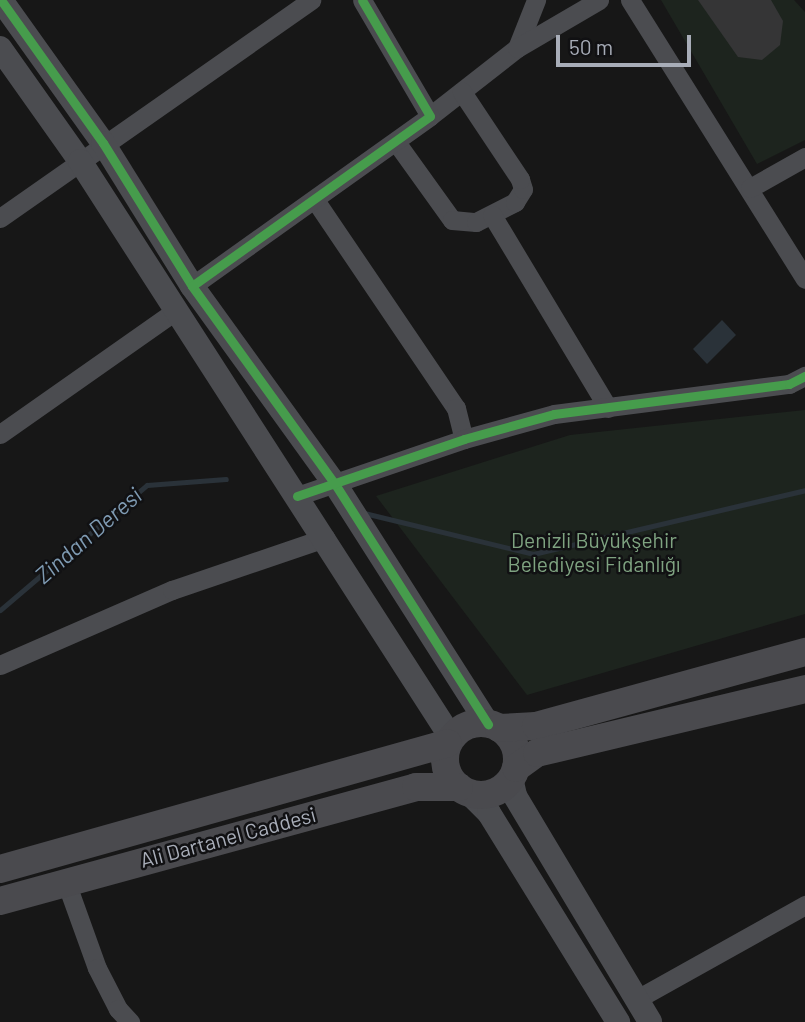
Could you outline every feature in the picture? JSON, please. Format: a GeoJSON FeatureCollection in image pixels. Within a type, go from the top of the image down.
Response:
{"type":"FeatureCollection","features":[{"type":"Feature","properties":{"kind":"main road","name":"Ali Dartanel Caddesi"},"geometry":{"type":"LineString","coordinates":[[0,869],[450,741],[465,726],[536,726],[805,652]]}},
{"type":"Feature","properties":{"kind":"main road","name":"Ali Dartanel Caddesi"},"geometry":{"type":"LineString","coordinates":[[0,901],[416,787],[494,793],[537,752],[805,689]]}},
{"type":"Feature","properties":{"kind":"main road"},"geometry":{"type":"LineString","coordinates":[[493,726],[514,745],[513,773]]}},
{"type":"Feature","properties":{"kind":"main road"},"geometry":{"type":"LineString","coordinates":[[450,741],[446,767],[464,790]]}},
{"type":"Feature","properties":{"kind":"street"},"geometry":{"type":"LineString","coordinates":[[0,218],[311,0]]}},
{"type":"Feature","properties":{"kind":"street"},"geometry":{"type":"LineString","coordinates":[[362,0],[430,116]]}},
{"type":"Feature","properties":{"kind":"street"},"geometry":{"type":"LineString","coordinates":[[517,48],[536,0]]}},
{"type":"Feature","properties":{"kind":"street"},"geometry":{"type":"LineString","coordinates":[[192,286],[396,142],[517,48],[599,0]]}},
{"type":"Feature","properties":{"kind":"street"},"geometry":{"type":"LineString","coordinates":[[630,0],[805,279]]}},
{"type":"Feature","properties":{"kind":"street"},"geometry":{"type":"LineString","coordinates":[[9,8],[103,144],[192,286],[335,484],[493,726]]}},
{"type":"Feature","properties":{"kind":"street"},"geometry":{"type":"LineString","coordinates":[[0,48],[80,161],[175,311],[326,538],[450,741]]}},
{"type":"Feature","properties":{"kind":"street"},"geometry":{"type":"LineString","coordinates":[[396,142],[452,220],[468,223],[492,215],[519,198],[522,184],[461,92]]}},
{"type":"Feature","properties":{"kind":"street"},"geometry":{"type":"LineString","coordinates":[[750,188],[805,157]]}},
{"type":"Feature","properties":{"kind":"street"},"geometry":{"type":"LineString","coordinates":[[315,200],[456,408],[464,439]]}},
{"type":"Feature","properties":{"kind":"street"},"geometry":{"type":"LineString","coordinates":[[492,215],[608,408]]}},
{"type":"Feature","properties":{"kind":"street"},"geometry":{"type":"LineString","coordinates":[[0,435],[175,311]]}},
{"type":"Feature","properties":{"kind":"street"},"geometry":{"type":"LineString","coordinates":[[297,496],[464,439],[554,414],[789,384],[805,376]]}},
{"type":"Feature","properties":{"kind":"street"},"geometry":{"type":"LineString","coordinates":[[0,665],[172,590],[326,538]]}},
{"type":"Feature","properties":{"kind":"street"},"geometry":{"type":"LineString","coordinates":[[513,773],[515,796],[650,1022]]}},
{"type":"Feature","properties":{"kind":"street"},"geometry":{"type":"LineString","coordinates":[[464,790],[489,813],[609,1019]]}},
{"type":"Feature","properties":{"kind":"street"},"geometry":{"type":"LineString","coordinates":[[66,883],[97,968],[118,1009],[130,1022]]}},
{"type":"Feature","properties":{"kind":"street"},"geometry":{"type":"LineString","coordinates":[[638,999],[805,905]]}},
{"type":"Feature","properties":{"kind":"green space"},"geometry":{"type":"Polygon","coordinates":[[[661,0],[794,0],[805,12],[805,140],[757,164],[661,0]]]}},
{"type":"Feature","properties":{"kind":"green space","name":"Denizli Büyükşehir Belediyesi Fidanlığı"},"geometry":{"type":"Polygon","coordinates":[[[805,410],[805,614],[527,695],[376,496],[570,435],[805,410]]]}},
{"type":"Feature","properties":{"kind":"shaded area"},"geometry":{"type":"Polygon","coordinates":[[[722,320],[736,335],[707,364],[693,349],[722,320]]]}},
{"type":"Feature","properties":{"kind":"building"},"geometry":{"type":"Polygon","coordinates":[[[698,0],[771,0],[783,21],[780,45],[762,60],[738,57],[698,0]]]}},
{"type":"Feature","properties":{"kind":"waterway","name":"Zindan Deresi"},"geometry":{"type":"LineString","coordinates":[[0,610],[147,485],[226,479]]}},
{"type":"Feature","properties":{"kind":"waterway","name":"Zindan Deresi"},"geometry":{"type":"LineString","coordinates":[[364,513],[533,554],[805,490]]}},
{"type":"Feature","properties":{"kind":"cycle path"},"geometry":{"type":"LineString","coordinates":[[1,0],[103,143],[192,286],[335,484],[488,724]]}},
{"type":"Feature","properties":{"kind":"cycle path"},"geometry":{"type":"LineString","coordinates":[[192,286],[430,116],[362,0]]}},
{"type":"Feature","properties":{"kind":"cycle path"},"geometry":{"type":"LineString","coordinates":[[297,496],[464,439],[554,414],[789,384],[805,376]]}}]}
